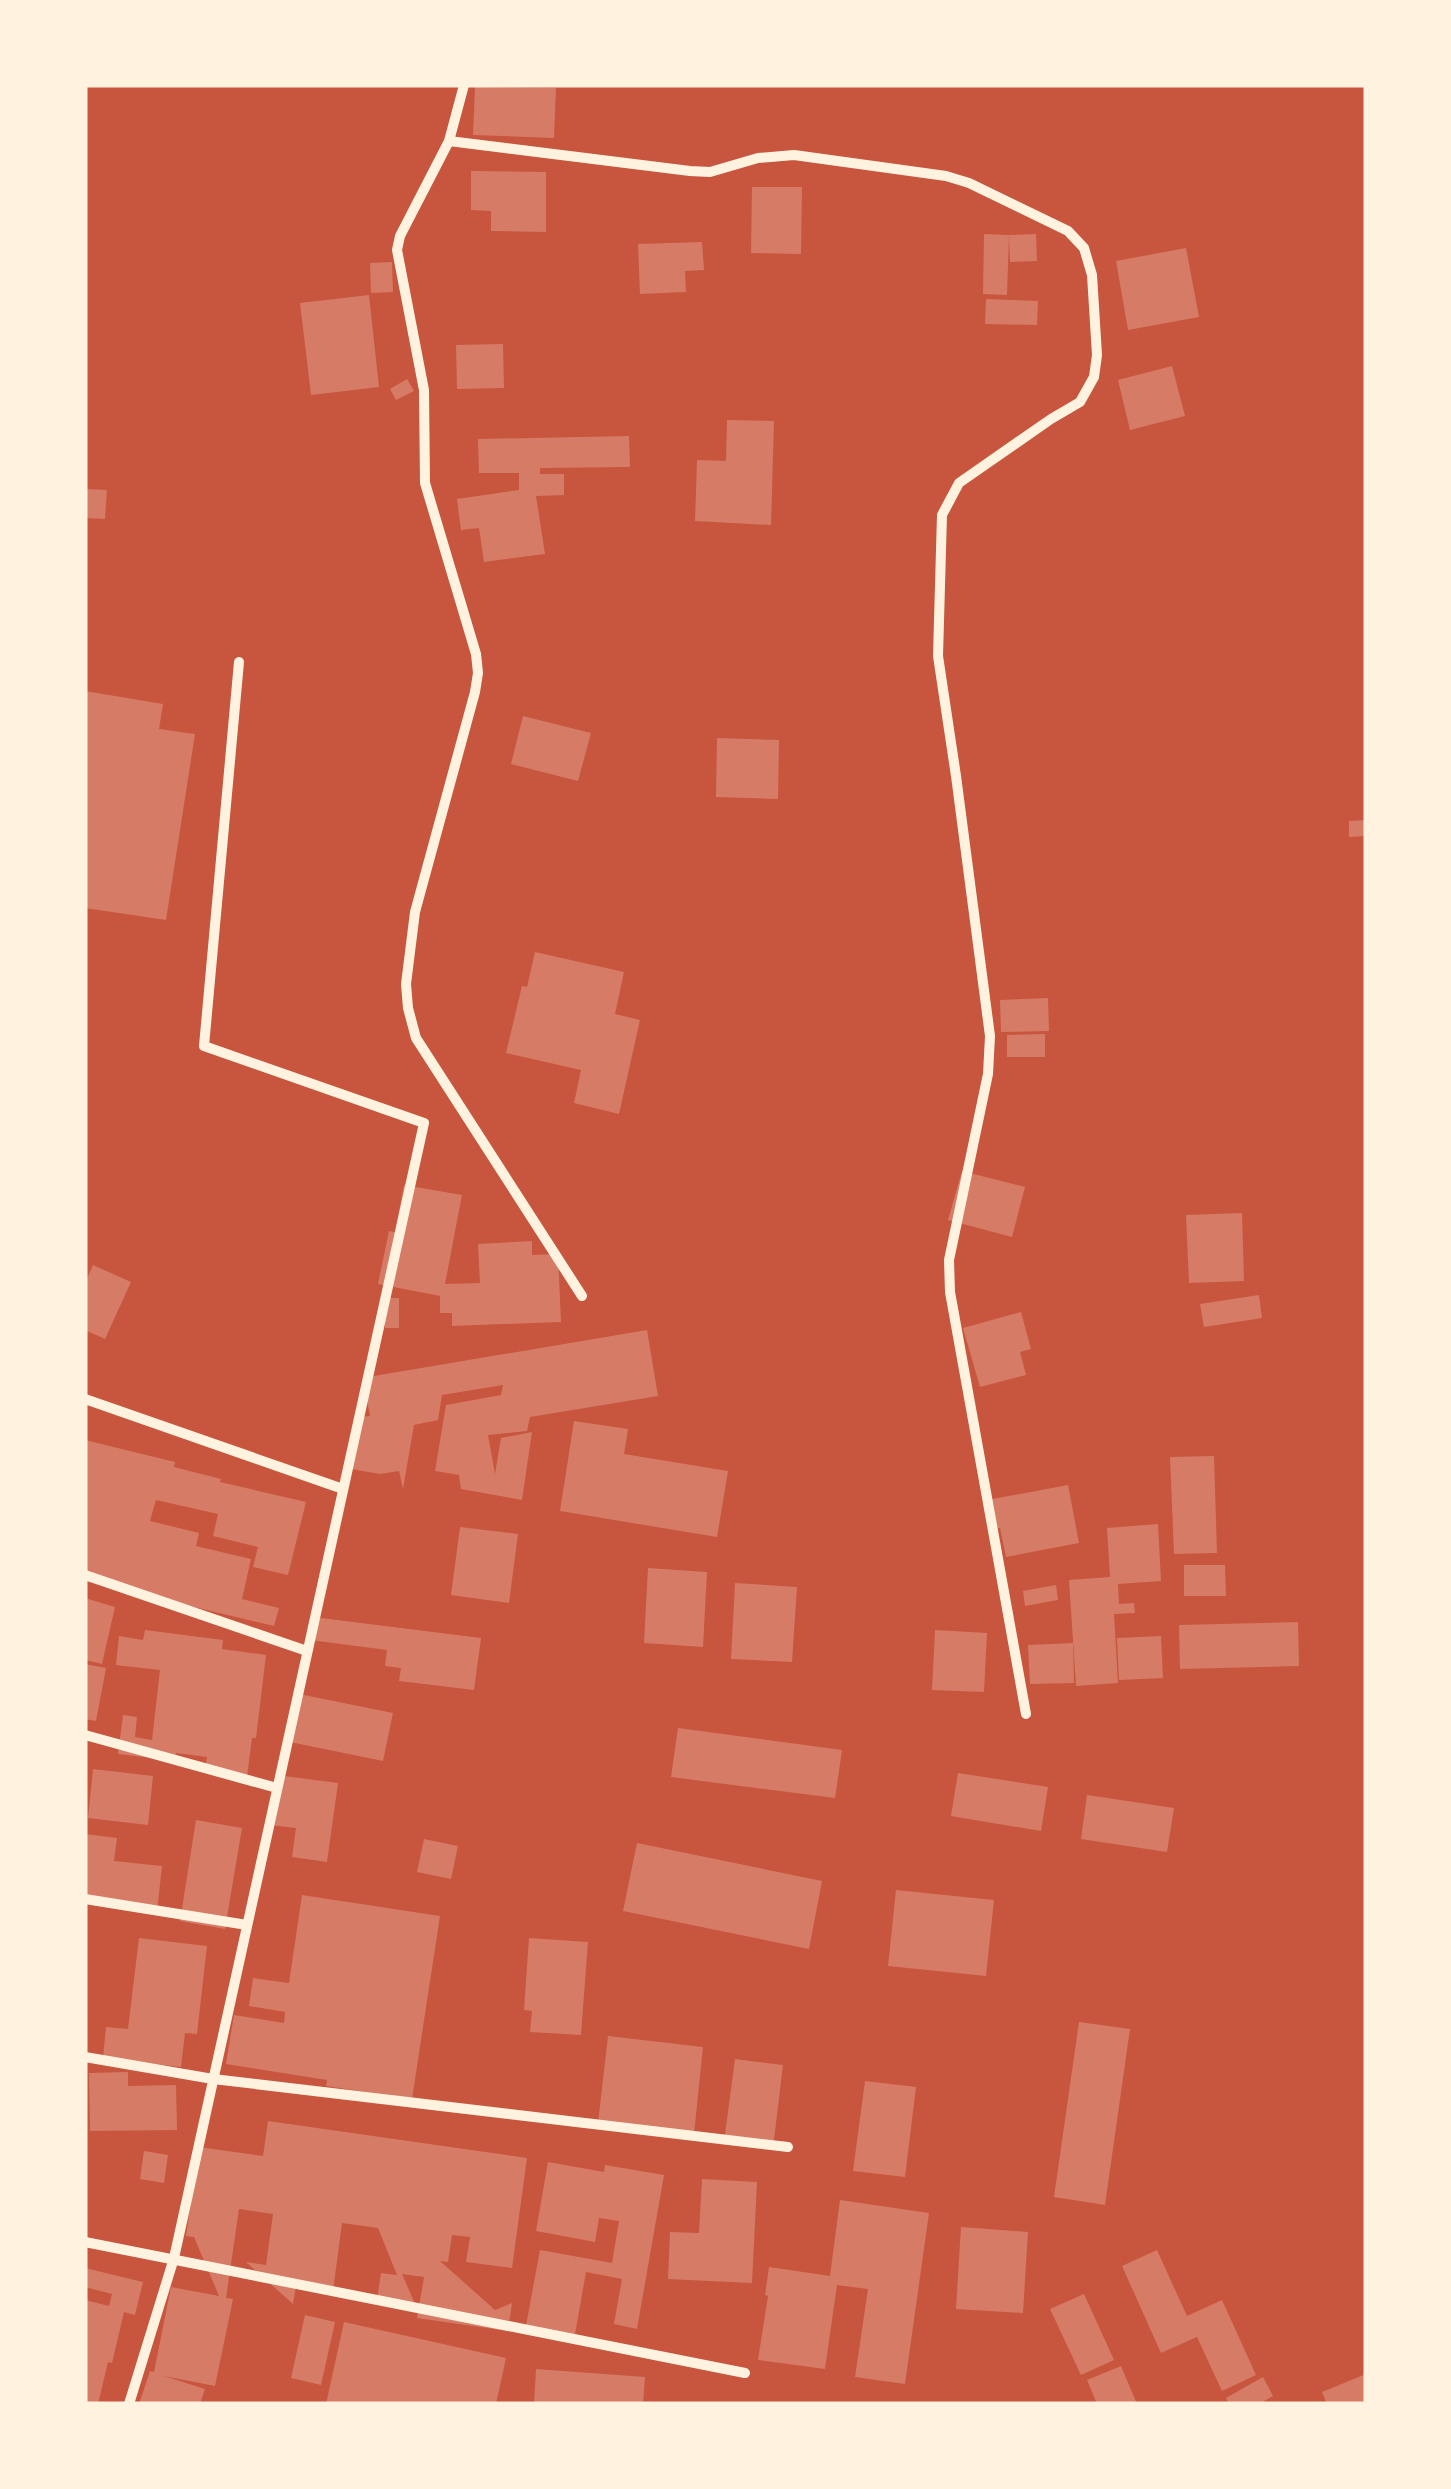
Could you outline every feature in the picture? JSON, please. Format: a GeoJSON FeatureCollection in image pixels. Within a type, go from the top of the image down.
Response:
{"type":"FeatureCollection","features":[{"type":"Feature","properties":{"kind":"street"},"geometry":{"type":"LineString","coordinates":[[464,85],[449,141],[400,236],[398,250],[424,390],[425,483],[478,672],[415,912],[406,984],[408,1008],[416,1038],[582,1296]]}},
{"type":"Feature","properties":{"kind":"street"},"geometry":{"type":"LineString","coordinates":[[449,141],[678,170],[710,172],[758,158],[794,155],[946,176],[969,183],[1068,231],[1084,248],[1092,275],[1097,356],[1094,377],[1080,402],[959,483],[942,515],[938,656],[990,1036],[988,1074],[949,1260],[950,1292],[1026,1714]]}},
{"type":"Feature","properties":{"kind":"street"},"geometry":{"type":"LineString","coordinates":[[129,2404],[174,2258],[424,1123],[204,1046],[239,662]]}},
{"type":"Feature","properties":{"kind":"street"},"geometry":{"type":"LineString","coordinates":[[85,1400],[343,1489]]}},
{"type":"Feature","properties":{"kind":"street"},"geometry":{"type":"LineString","coordinates":[[85,1576],[308,1651]]}},
{"type":"Feature","properties":{"kind":"street"},"geometry":{"type":"LineString","coordinates":[[85,1735],[277,1788]]}},
{"type":"Feature","properties":{"kind":"street"},"geometry":{"type":"LineString","coordinates":[[85,1899],[247,1925]]}},
{"type":"Feature","properties":{"kind":"street"},"geometry":{"type":"LineString","coordinates":[[85,2056],[213,2079],[788,2148]]}},
{"type":"Feature","properties":{"kind":"street"},"geometry":{"type":"LineString","coordinates":[[85,2242],[744,2373]]}},
{"type":"Feature","properties":{"kind":"building"},"geometry":{"type":"Polygon","coordinates":[[[475,87],[556,88],[554,138],[473,135],[475,87]]]}},
{"type":"Feature","properties":{"kind":"building"},"geometry":{"type":"Polygon","coordinates":[[[471,171],[546,172],[546,232],[491,231],[491,211],[471,210],[471,171]]]}},
{"type":"Feature","properties":{"kind":"building"},"geometry":{"type":"Polygon","coordinates":[[[752,187],[802,187],[801,254],[751,253],[752,187]]]}},
{"type":"Feature","properties":{"kind":"building"},"geometry":{"type":"Polygon","coordinates":[[[984,234],[1009,235],[1007,295],[983,294],[984,234]]]}},
{"type":"Feature","properties":{"kind":"building"},"geometry":{"type":"Polygon","coordinates":[[[1036,234],[1037,261],[1010,262],[1009,235],[1036,234]]]}},
{"type":"Feature","properties":{"kind":"building"},"geometry":{"type":"Polygon","coordinates":[[[702,242],[704,270],[685,271],[686,292],[640,294],[638,244],[702,242]]]}},
{"type":"Feature","properties":{"kind":"building"},"geometry":{"type":"Polygon","coordinates":[[[1186,248],[1199,317],[1128,330],[1116,261],[1186,248]]]}},
{"type":"Feature","properties":{"kind":"building"},"geometry":{"type":"Polygon","coordinates":[[[392,262],[393,292],[371,293],[370,263],[392,262]]]}},
{"type":"Feature","properties":{"kind":"building"},"geometry":{"type":"Polygon","coordinates":[[[369,295],[379,387],[311,395],[300,303],[369,295]]]}},
{"type":"Feature","properties":{"kind":"building"},"geometry":{"type":"Polygon","coordinates":[[[986,299],[1038,301],[1037,325],[985,324],[986,299]]]}},
{"type":"Feature","properties":{"kind":"building"},"geometry":{"type":"Polygon","coordinates":[[[503,344],[504,388],[457,389],[456,345],[503,344]]]}},
{"type":"Feature","properties":{"kind":"building"},"geometry":{"type":"Polygon","coordinates":[[[1172,366],[1185,416],[1130,430],[1118,380],[1172,366]]]}},
{"type":"Feature","properties":{"kind":"building"},"geometry":{"type":"Polygon","coordinates":[[[407,379],[414,391],[396,400],[390,389],[407,379]]]}},
{"type":"Feature","properties":{"kind":"building"},"geometry":{"type":"Polygon","coordinates":[[[727,420],[774,421],[771,525],[695,521],[697,460],[726,461],[727,420]]]}},
{"type":"Feature","properties":{"kind":"building"},"geometry":{"type":"Polygon","coordinates":[[[629,436],[630,467],[540,468],[540,474],[564,474],[564,495],[536,496],[545,554],[484,562],[479,528],[461,530],[457,499],[519,490],[519,473],[479,473],[478,439],[629,436]]]}},
{"type":"Feature","properties":{"kind":"building"},"geometry":{"type":"Polygon","coordinates":[[[85,489],[107,490],[105,519],[85,518],[85,489]]]}},
{"type":"Feature","properties":{"kind":"building"},"geometry":{"type":"Polygon","coordinates":[[[85,691],[163,704],[159,729],[195,734],[166,920],[85,908],[85,691]]]}},
{"type":"Feature","properties":{"kind":"building"},"geometry":{"type":"Polygon","coordinates":[[[523,716],[591,733],[578,781],[511,764],[523,716]]]}},
{"type":"Feature","properties":{"kind":"building"},"geometry":{"type":"Polygon","coordinates":[[[717,738],[779,740],[778,799],[716,797],[717,738]]]}},
{"type":"Feature","properties":{"kind":"building"},"geometry":{"type":"Polygon","coordinates":[[[1366,820],[1366,836],[1349,837],[1349,821],[1366,820]]]}},
{"type":"Feature","properties":{"kind":"building"},"geometry":{"type":"Polygon","coordinates":[[[535,952],[624,972],[615,1014],[640,1020],[619,1114],[574,1103],[581,1070],[506,1053],[522,986],[527,987],[535,952]]]}},
{"type":"Feature","properties":{"kind":"building"},"geometry":{"type":"Polygon","coordinates":[[[1048,998],[1049,1031],[1001,1032],[1000,1000],[1048,998]]]}},
{"type":"Feature","properties":{"kind":"building"},"geometry":{"type":"Polygon","coordinates":[[[1045,1034],[1045,1057],[1007,1057],[1007,1035],[1045,1034]]]}},
{"type":"Feature","properties":{"kind":"building"},"geometry":{"type":"Polygon","coordinates":[[[962,1171],[1025,1187],[1012,1237],[948,1220],[962,1171]]]}},
{"type":"Feature","properties":{"kind":"building"},"geometry":{"type":"Polygon","coordinates":[[[404,1185],[462,1195],[445,1284],[480,1283],[478,1244],[532,1241],[532,1255],[558,1254],[561,1322],[452,1326],[452,1313],[440,1313],[440,1296],[378,1284],[389,1231],[395,1232],[404,1185]]]}},
{"type":"Feature","properties":{"kind":"building"},"geometry":{"type":"Polygon","coordinates":[[[1242,1213],[1244,1281],[1189,1283],[1186,1215],[1242,1213]]]}},
{"type":"Feature","properties":{"kind":"building"},"geometry":{"type":"Polygon","coordinates":[[[93,1265],[131,1282],[105,1339],[85,1330],[85,1283],[93,1265]]]}},
{"type":"Feature","properties":{"kind":"building"},"geometry":{"type":"Polygon","coordinates":[[[1259,1295],[1262,1318],[1204,1327],[1200,1304],[1259,1295]]]}},
{"type":"Feature","properties":{"kind":"building"},"geometry":{"type":"Polygon","coordinates":[[[385,1298],[399,1298],[399,1328],[385,1328],[385,1298]]]}},
{"type":"Feature","properties":{"kind":"building"},"geometry":{"type":"Polygon","coordinates":[[[1021,1312],[1031,1349],[1020,1352],[1026,1375],[980,1387],[963,1328],[1021,1312]]]}},
{"type":"Feature","properties":{"kind":"building"},"geometry":{"type":"Polygon","coordinates":[[[647,1330],[658,1396],[530,1417],[527,1431],[488,1435],[495,1474],[501,1438],[532,1432],[522,1500],[461,1489],[459,1475],[435,1471],[446,1405],[501,1395],[503,1385],[442,1395],[438,1420],[414,1425],[403,1489],[399,1471],[380,1474],[351,1469],[360,1417],[370,1416],[365,1390],[368,1377],[647,1330]]]}},
{"type":"Feature","properties":{"kind":"building"},"geometry":{"type":"Polygon","coordinates":[[[574,1421],[628,1429],[624,1454],[728,1471],[717,1537],[560,1511],[574,1421]]]}},
{"type":"Feature","properties":{"kind":"building"},"geometry":{"type":"Polygon","coordinates":[[[85,1440],[175,1462],[174,1467],[221,1479],[220,1482],[306,1502],[288,1575],[253,1567],[258,1547],[213,1536],[218,1514],[156,1500],[150,1521],[199,1533],[196,1546],[251,1559],[242,1599],[279,1608],[274,1626],[85,1581],[85,1440]]]}},
{"type":"Feature","properties":{"kind":"building"},"geometry":{"type":"Polygon","coordinates":[[[1214,1456],[1217,1553],[1174,1554],[1170,1457],[1214,1456]]]}},
{"type":"Feature","properties":{"kind":"building"},"geometry":{"type":"Polygon","coordinates":[[[1068,1485],[1079,1543],[1006,1557],[1000,1528],[992,1529],[987,1500],[1068,1485]]]}},
{"type":"Feature","properties":{"kind":"building"},"geometry":{"type":"Polygon","coordinates":[[[1158,1524],[1161,1581],[1118,1584],[1119,1604],[1134,1603],[1135,1613],[1114,1614],[1118,1683],[1076,1686],[1069,1580],[1110,1577],[1107,1528],[1158,1524]]]}},
{"type":"Feature","properties":{"kind":"building"},"geometry":{"type":"Polygon","coordinates":[[[460,1527],[518,1534],[509,1603],[451,1595],[460,1527]]]}},
{"type":"Feature","properties":{"kind":"building"},"geometry":{"type":"Polygon","coordinates":[[[1184,1565],[1225,1565],[1226,1596],[1184,1596],[1184,1565]]]}},
{"type":"Feature","properties":{"kind":"building"},"geometry":{"type":"Polygon","coordinates":[[[648,1568],[707,1572],[703,1647],[644,1643],[648,1568]]]}},
{"type":"Feature","properties":{"kind":"building"},"geometry":{"type":"Polygon","coordinates":[[[735,1583],[797,1587],[792,1662],[731,1659],[735,1583]]]}},
{"type":"Feature","properties":{"kind":"building"},"geometry":{"type":"Polygon","coordinates":[[[1056,1585],[1058,1600],[1025,1606],[1023,1591],[1056,1585]]]}},
{"type":"Feature","properties":{"kind":"building"},"geometry":{"type":"Polygon","coordinates":[[[85,1598],[115,1607],[102,1664],[85,1660],[85,1598]]]}},
{"type":"Feature","properties":{"kind":"building"},"geometry":{"type":"Polygon","coordinates":[[[313,1617],[481,1638],[474,1690],[399,1681],[401,1668],[385,1666],[387,1650],[310,1640],[313,1617]]]}},
{"type":"Feature","properties":{"kind":"building"},"geometry":{"type":"Polygon","coordinates":[[[1298,1622],[1299,1666],[1180,1669],[1179,1625],[1298,1622]]]}},
{"type":"Feature","properties":{"kind":"building"},"geometry":{"type":"Polygon","coordinates":[[[145,1630],[223,1640],[222,1649],[266,1655],[247,1777],[205,1772],[207,1757],[176,1753],[176,1761],[118,1754],[123,1715],[137,1717],[135,1737],[152,1740],[160,1670],[116,1665],[119,1636],[143,1640],[145,1630]]]}},
{"type":"Feature","properties":{"kind":"building"},"geometry":{"type":"Polygon","coordinates":[[[935,1630],[987,1633],[984,1692],[932,1690],[935,1630]]]}},
{"type":"Feature","properties":{"kind":"building"},"geometry":{"type":"Polygon","coordinates":[[[1161,1636],[1163,1678],[1119,1680],[1117,1638],[1161,1636]]]}},
{"type":"Feature","properties":{"kind":"building"},"geometry":{"type":"Polygon","coordinates":[[[1073,1643],[1074,1683],[1030,1684],[1028,1645],[1073,1643]]]}},
{"type":"Feature","properties":{"kind":"building"},"geometry":{"type":"Polygon","coordinates":[[[85,1664],[106,1668],[96,1721],[85,1719],[85,1664]]]}},
{"type":"Feature","properties":{"kind":"building"},"geometry":{"type":"Polygon","coordinates":[[[299,1694],[393,1713],[383,1761],[290,1742],[299,1694]]]}},
{"type":"Feature","properties":{"kind":"building"},"geometry":{"type":"Polygon","coordinates":[[[678,1728],[842,1750],[835,1798],[671,1777],[678,1728]]]}},
{"type":"Feature","properties":{"kind":"building"},"geometry":{"type":"Polygon","coordinates":[[[93,1769],[153,1776],[148,1825],[88,1818],[93,1769]]]}},
{"type":"Feature","properties":{"kind":"building"},"geometry":{"type":"Polygon","coordinates":[[[958,1773],[1048,1787],[1041,1831],[951,1816],[958,1773]]]}},
{"type":"Feature","properties":{"kind":"building"},"geometry":{"type":"Polygon","coordinates":[[[276,1775],[338,1783],[327,1862],[292,1857],[296,1828],[270,1825],[276,1775]]]}},
{"type":"Feature","properties":{"kind":"building"},"geometry":{"type":"Polygon","coordinates":[[[1087,1795],[1174,1808],[1167,1852],[1081,1839],[1087,1795]]]}},
{"type":"Feature","properties":{"kind":"building"},"geometry":{"type":"Polygon","coordinates":[[[196,1820],[242,1828],[225,1929],[180,1921],[196,1820]]]}},
{"type":"Feature","properties":{"kind":"building"},"geometry":{"type":"Polygon","coordinates":[[[85,1834],[117,1838],[114,1861],[162,1866],[157,1912],[85,1903],[85,1834]]]}},
{"type":"Feature","properties":{"kind":"building"},"geometry":{"type":"Polygon","coordinates":[[[424,1839],[458,1846],[451,1879],[417,1872],[424,1839]]]}},
{"type":"Feature","properties":{"kind":"building"},"geometry":{"type":"Polygon","coordinates":[[[637,1843],[822,1881],[809,1949],[623,1911],[637,1843]]]}},
{"type":"Feature","properties":{"kind":"building"},"geometry":{"type":"Polygon","coordinates":[[[896,1890],[994,1900],[986,1976],[888,1966],[896,1890]]]}},
{"type":"Feature","properties":{"kind":"building"},"geometry":{"type":"Polygon","coordinates":[[[302,1895],[440,1916],[412,2099],[326,2086],[327,2080],[226,2064],[234,2015],[284,2023],[285,2012],[249,2006],[253,1978],[289,1983],[302,1895]]]}},
{"type":"Feature","properties":{"kind":"building"},"geometry":{"type":"Polygon","coordinates":[[[139,1938],[207,1946],[197,2034],[185,2033],[181,2067],[103,2058],[106,2027],[128,2029],[139,1938]]]}},
{"type":"Feature","properties":{"kind":"building"},"geometry":{"type":"Polygon","coordinates":[[[529,1938],[588,1942],[581,2035],[530,2032],[532,2011],[524,2010],[529,1938]]]}},
{"type":"Feature","properties":{"kind":"building"},"geometry":{"type":"Polygon","coordinates":[[[1079,2022],[1130,2029],[1105,2205],[1054,2197],[1079,2022]]]}},
{"type":"Feature","properties":{"kind":"building"},"geometry":{"type":"Polygon","coordinates":[[[608,2036],[703,2047],[694,2134],[598,2123],[608,2036]]]}},
{"type":"Feature","properties":{"kind":"building"},"geometry":{"type":"Polygon","coordinates":[[[735,2059],[783,2065],[773,2148],[724,2142],[735,2059]]]}},
{"type":"Feature","properties":{"kind":"building"},"geometry":{"type":"Polygon","coordinates":[[[128,2072],[128,2086],[176,2085],[177,2130],[90,2131],[89,2073],[128,2072]]]}},
{"type":"Feature","properties":{"kind":"building"},"geometry":{"type":"Polygon","coordinates":[[[865,2081],[916,2087],[905,2177],[853,2171],[865,2081]]]}},
{"type":"Feature","properties":{"kind":"building"},"geometry":{"type":"Polygon","coordinates":[[[268,2121],[527,2158],[512,2268],[466,2262],[470,2237],[452,2235],[448,2262],[440,2261],[495,2310],[512,2303],[508,2331],[417,2318],[424,2277],[402,2274],[416,2306],[377,2300],[381,2273],[397,2275],[378,2228],[342,2223],[333,2291],[296,2286],[293,2304],[246,2262],[266,2265],[273,2214],[239,2209],[226,2298],[233,2299],[215,2386],[164,2376],[205,2389],[200,2404],[139,2404],[150,2371],[154,2372],[171,2287],[219,2296],[194,2237],[186,2236],[199,2147],[263,2156],[268,2121]]]}},
{"type":"Feature","properties":{"kind":"building"},"geometry":{"type":"Polygon","coordinates":[[[144,2151],[168,2155],[164,2183],[140,2179],[144,2151]]]}},
{"type":"Feature","properties":{"kind":"building"},"geometry":{"type":"Polygon","coordinates":[[[548,2162],[604,2172],[605,2165],[664,2175],[637,2329],[614,2324],[622,2279],[586,2272],[574,2340],[525,2331],[540,2250],[612,2263],[619,2221],[599,2218],[595,2242],[536,2231],[548,2162]]]}},
{"type":"Feature","properties":{"kind":"building"},"geometry":{"type":"Polygon","coordinates":[[[702,2179],[757,2182],[752,2283],[668,2279],[670,2232],[699,2233],[702,2179]]]}},
{"type":"Feature","properties":{"kind":"building"},"geometry":{"type":"Polygon","coordinates":[[[840,2200],[929,2213],[905,2384],[855,2377],[868,2289],[837,2285],[825,2369],[758,2360],[769,2267],[830,2276],[840,2200]]]}},
{"type":"Feature","properties":{"kind":"building"},"geometry":{"type":"Polygon","coordinates":[[[961,2227],[1028,2232],[1023,2313],[956,2309],[961,2227]]]}},
{"type":"Feature","properties":{"kind":"building"},"geometry":{"type":"Polygon","coordinates":[[[1157,2250],[1187,2316],[1222,2300],[1256,2375],[1222,2391],[1197,2337],[1161,2353],[1122,2266],[1157,2250]]]}},
{"type":"Feature","properties":{"kind":"building"},"geometry":{"type":"Polygon","coordinates":[[[85,2268],[143,2282],[135,2315],[124,2312],[98,2404],[85,2404],[85,2300],[109,2306],[112,2294],[85,2287],[85,2268]]]}},
{"type":"Feature","properties":{"kind":"building"},"geometry":{"type":"Polygon","coordinates":[[[1084,2294],[1114,2360],[1081,2375],[1050,2309],[1084,2294]]]}},
{"type":"Feature","properties":{"kind":"building"},"geometry":{"type":"Polygon","coordinates":[[[305,2315],[335,2322],[321,2385],[291,2378],[305,2315]]]}},
{"type":"Feature","properties":{"kind":"building"},"geometry":{"type":"Polygon","coordinates":[[[344,2322],[506,2358],[496,2404],[326,2404],[344,2322]]]}},
{"type":"Feature","properties":{"kind":"building"},"geometry":{"type":"Polygon","coordinates":[[[1121,2366],[1137,2404],[1097,2404],[1087,2380],[1121,2366]]]}},
{"type":"Feature","properties":{"kind":"building"},"geometry":{"type":"Polygon","coordinates":[[[536,2369],[645,2377],[643,2404],[534,2404],[536,2369]]]}},
{"type":"Feature","properties":{"kind":"building"},"geometry":{"type":"Polygon","coordinates":[[[1366,2374],[1366,2404],[1327,2404],[1322,2392],[1366,2374]]]}},
{"type":"Feature","properties":{"kind":"building"},"geometry":{"type":"Polygon","coordinates":[[[1263,2377],[1273,2396],[1259,2404],[1229,2404],[1226,2398],[1263,2377]]]}}]}
